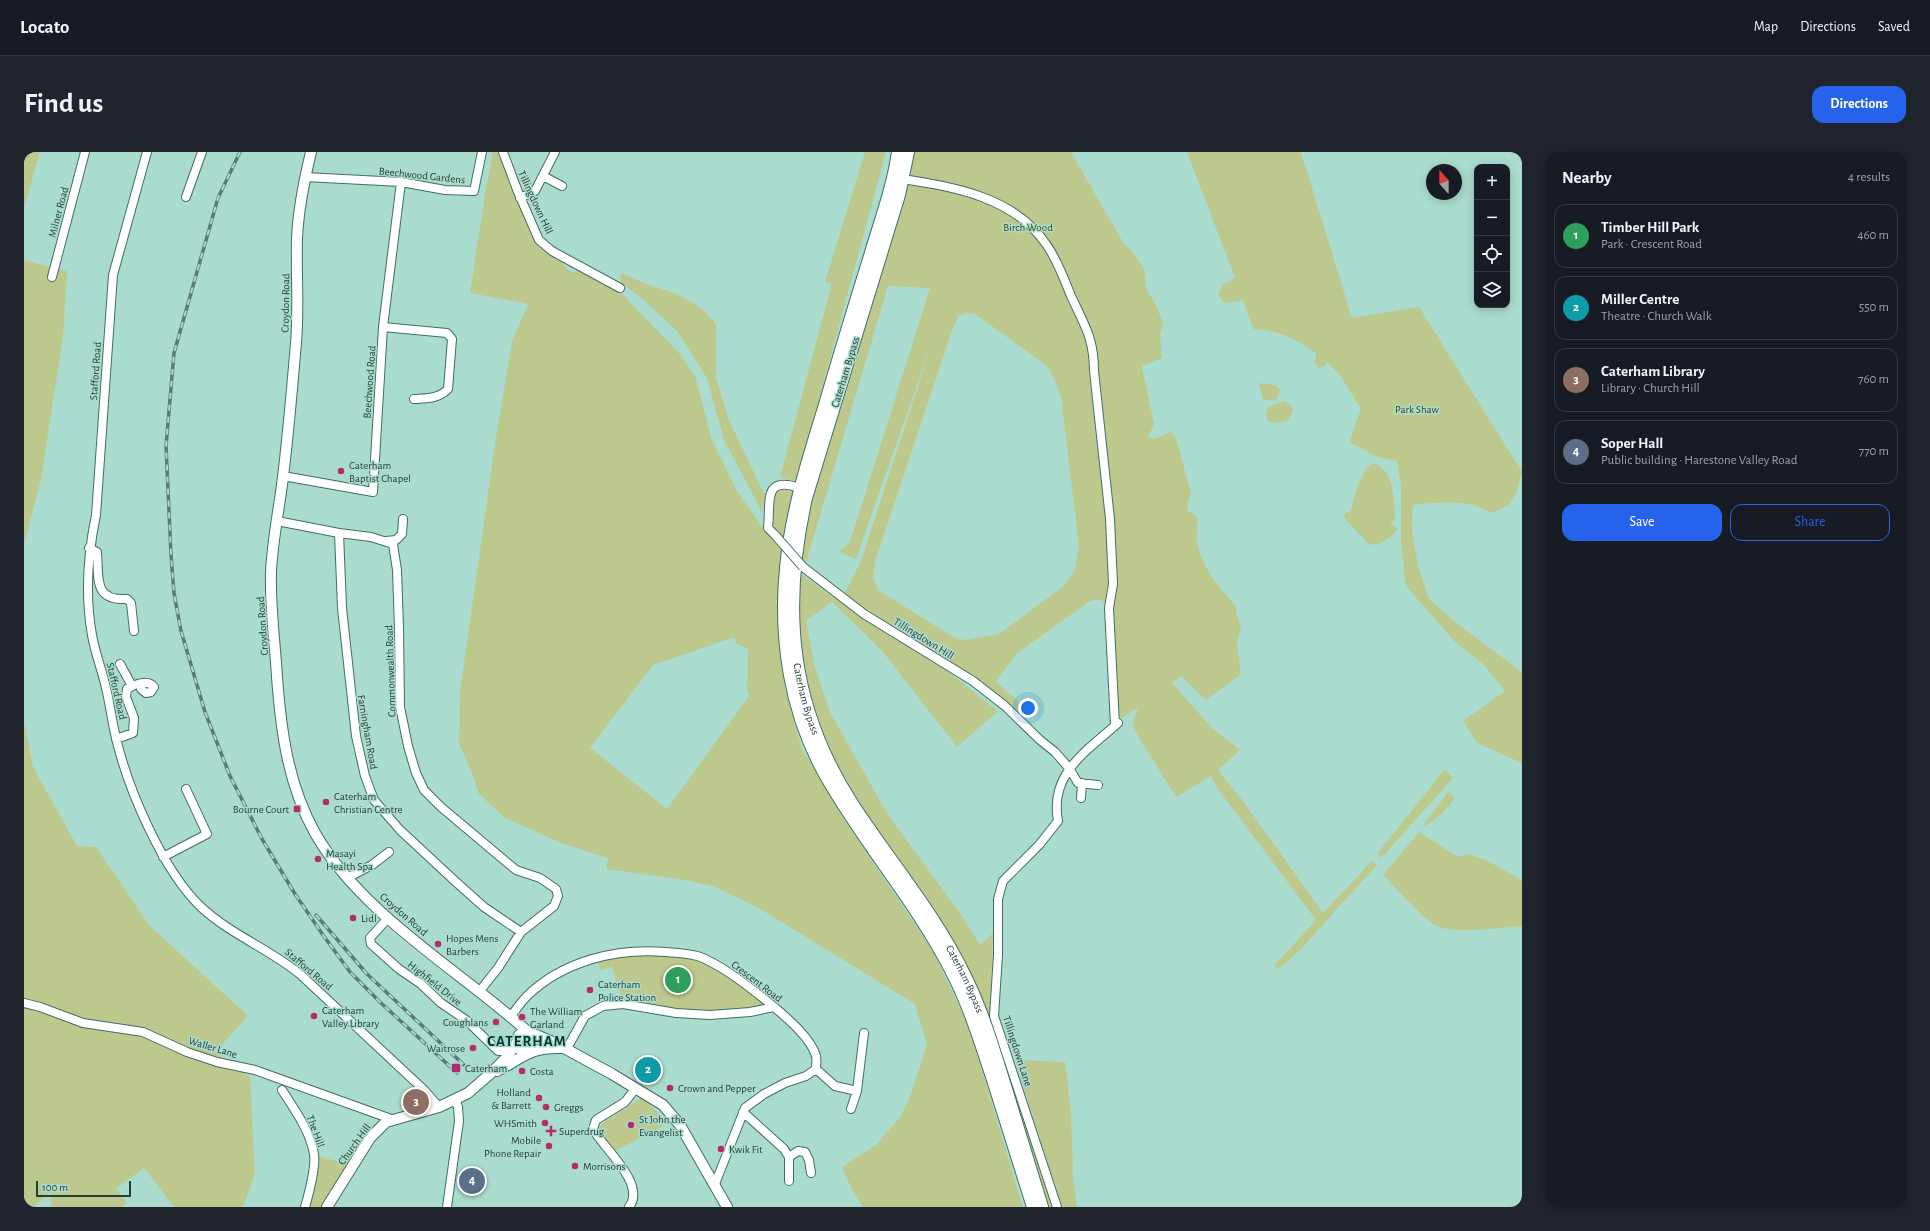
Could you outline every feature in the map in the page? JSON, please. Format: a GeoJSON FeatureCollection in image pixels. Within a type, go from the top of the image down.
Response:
{"type":"FeatureCollection","features":[{"type":"Feature","properties":{"kind":"highway","name":"Caterham Bypass"},"geometry":{"type":"LineString","coordinates":[[898,152],[882,216],[800,488],[788,544],[784,602],[785,634],[788,660],[793,690],[801,716],[815,754],[826,776],[852,817],[920,916],[937,943],[955,978],[978,1033],[1033,1207]]}},
{"type":"Feature","properties":{"kind":"highway","name":"Caterham Bypass"},"geometry":{"type":"LineString","coordinates":[[908,152],[903,179],[803,512],[797,543],[793,591],[792,616],[795,649],[804,697],[812,724],[835,774],[854,806],[924,904],[944,937],[980,1010],[998,1062],[1042,1207]]}},
{"type":"Feature","properties":{"kind":"main road","name":"Croydon Road"},"geometry":{"type":"LineString","coordinates":[[311,152],[298,219],[298,317],[291,410],[272,563],[272,608],[278,689],[287,757],[301,802],[310,823],[321,842],[347,878],[388,918],[531,1033],[636,1088],[663,1105],[680,1125],[727,1207]]}},
{"type":"Feature","properties":{"kind":"main road","name":"Croydon Road"},"geometry":{"type":"LineString","coordinates":[[507,1015],[515,1044]]}},
{"type":"Feature","properties":{"kind":"main road"},"geometry":{"type":"LineString","coordinates":[[490,1074],[515,1044],[519,1035],[531,1033],[538,1042],[530,1051]]}},
{"type":"Feature","properties":{"kind":"main road"},"geometry":{"type":"LineString","coordinates":[[515,1044],[519,1049],[530,1051]]}},
{"type":"Feature","properties":{"kind":"main road"},"geometry":{"type":"LineString","coordinates":[[490,1074],[530,1051],[542,1048],[563,1049]]}},
{"type":"Feature","properties":{"kind":"main road","name":"Church Hill"},"geometry":{"type":"LineString","coordinates":[[327,1207],[370,1138],[386,1122],[439,1107],[468,1093],[490,1074]]}},
{"type":"Feature","properties":{"kind":"street","name":"Milner Road"},"geometry":{"type":"LineString","coordinates":[[52,276],[85,152]]}},
{"type":"Feature","properties":{"kind":"street","name":"Stafford Road"},"geometry":{"type":"LineString","coordinates":[[147,152],[113,275],[96,515],[89,548],[89,589],[92,635],[106,688],[116,739],[130,782],[163,857],[184,887],[201,906],[231,930],[286,962],[301,974],[424,1090],[439,1107]]}},
{"type":"Feature","properties":{"kind":"street"},"geometry":{"type":"LineString","coordinates":[[186,197],[202,152]]}},
{"type":"Feature","properties":{"kind":"street","name":"Beechwood Gardens"},"geometry":{"type":"LineString","coordinates":[[305,177],[401,182],[445,190],[474,191],[482,152]]}},
{"type":"Feature","properties":{"kind":"street","name":"Tillingdown Hill"},"geometry":{"type":"LineString","coordinates":[[503,152],[520,198],[539,240],[552,251],[620,288]]}},
{"type":"Feature","properties":{"kind":"street"},"geometry":{"type":"LineString","coordinates":[[520,198],[530,195],[535,191],[554,152]]}},
{"type":"Feature","properties":{"kind":"street"},"geometry":{"type":"LineString","coordinates":[[543,176],[562,186]]}},
{"type":"Feature","properties":{"kind":"street"},"geometry":{"type":"LineString","coordinates":[[903,179],[976,194],[1019,216],[1046,243],[1087,326],[1092,347],[1110,519],[1113,584],[1109,608],[1117,723],[1069,768]]}},
{"type":"Feature","properties":{"kind":"street","name":"Beechwood Road"},"geometry":{"type":"LineString","coordinates":[[283,476],[373,492],[384,327],[401,182]]}},
{"type":"Feature","properties":{"kind":"street"},"geometry":{"type":"LineString","coordinates":[[384,327],[447,333],[452,339],[448,389],[442,395],[414,399]]}},
{"type":"Feature","properties":{"kind":"street","name":"Tillingdown Hill"},"geometry":{"type":"LineString","coordinates":[[800,488],[785,484],[776,485],[770,496],[768,528],[802,567],[864,614],[973,681],[1005,706],[1040,740],[1055,752],[1069,768],[1078,783],[1082,784]]}},
{"type":"Feature","properties":{"kind":"street"},"geometry":{"type":"LineString","coordinates":[[277,521],[386,541],[396,540],[402,534],[403,519]]}},
{"type":"Feature","properties":{"kind":"street","name":"Farningham Road"},"geometry":{"type":"LineString","coordinates":[[339,533],[342,608],[356,736],[365,776],[374,800],[395,825],[456,882],[484,907],[521,932]]}},
{"type":"Feature","properties":{"kind":"street","name":"Commonwealth Road"},"geometry":{"type":"LineString","coordinates":[[386,541],[393,544],[397,570],[400,707],[408,746],[416,773],[424,790],[441,807],[516,870],[540,878],[556,889],[558,896],[554,906],[521,932]]}},
{"type":"Feature","properties":{"kind":"street"},"geometry":{"type":"LineString","coordinates":[[89,548],[97,552],[99,587],[105,596],[115,600],[127,599],[130,603],[134,631]]}},
{"type":"Feature","properties":{"kind":"street"},"geometry":{"type":"LineString","coordinates":[[120,664],[132,686]]}},
{"type":"Feature","properties":{"kind":"street"},"geometry":{"type":"LineString","coordinates":[[116,739],[132,733],[134,718],[126,696],[127,689],[141,684]]}},
{"type":"Feature","properties":{"kind":"street","name":"Tillingdown Lane"},"geometry":{"type":"LineString","coordinates":[[1057,1207],[994,1016],[998,955],[998,899],[1003,881],[1039,845],[1058,821],[1055,809],[1057,793],[1069,768]]}},
{"type":"Feature","properties":{"kind":"street"},"geometry":{"type":"LineString","coordinates":[[1081,798],[1082,784],[1098,785]]}},
{"type":"Feature","properties":{"kind":"street"},"geometry":{"type":"LineString","coordinates":[[163,857],[207,834],[186,789]]}},
{"type":"Feature","properties":{"kind":"street"},"geometry":{"type":"LineString","coordinates":[[347,878],[372,865],[389,852]]}},
{"type":"Feature","properties":{"kind":"street","name":"Highfield Drive"},"geometry":{"type":"LineString","coordinates":[[388,918],[370,938],[371,944],[399,969],[421,984],[441,1003],[466,1020],[498,1050],[502,1052],[515,1044]]}},
{"type":"Feature","properties":{"kind":"street"},"geometry":{"type":"LineString","coordinates":[[479,992],[498,968],[521,932]]}},
{"type":"Feature","properties":{"kind":"street","name":"Crescent Road"},"geometry":{"type":"LineString","coordinates":[[507,1015],[527,995],[555,976],[579,963],[597,957],[644,950],[675,952],[702,958],[747,985],[774,1007],[806,1038],[816,1056],[816,1069]]}},
{"type":"Feature","properties":{"kind":"street","name":"Waller Lane"},"geometry":{"type":"LineString","coordinates":[[24,1003],[40,1007],[83,1023],[142,1032],[187,1052],[217,1062],[255,1070],[394,1120]]}},
{"type":"Feature","properties":{"kind":"street"},"geometry":{"type":"LineString","coordinates":[[563,1049],[585,1016],[603,1006],[623,1004],[676,1013],[710,1016],[750,1012],[774,1007]]}},
{"type":"Feature","properties":{"kind":"street"},"geometry":{"type":"LineString","coordinates":[[851,1109],[857,1091],[864,1033]]}},
{"type":"Feature","properties":{"kind":"street"},"geometry":{"type":"LineString","coordinates":[[715,1184],[745,1108],[764,1094],[785,1083],[806,1076],[816,1069],[835,1086],[857,1091]]}},
{"type":"Feature","properties":{"kind":"street"},"geometry":{"type":"LineString","coordinates":[[629,1207],[632,1203],[632,1186],[628,1175],[593,1129],[596,1120],[625,1102],[636,1088]]}},
{"type":"Feature","properties":{"kind":"street","name":"The Hill"},"geometry":{"type":"LineString","coordinates":[[282,1090],[300,1118],[314,1155],[311,1186],[306,1207]]}},
{"type":"Feature","properties":{"kind":"street"},"geometry":{"type":"LineString","coordinates":[[447,1207],[459,1121],[458,1107],[455,1099]]}},
{"type":"Feature","properties":{"kind":"street"},"geometry":{"type":"LineString","coordinates":[[743,1112],[784,1149],[789,1157],[789,1181]]}},
{"type":"Feature","properties":{"kind":"street"},"geometry":{"type":"LineString","coordinates":[[789,1157],[798,1151],[805,1152],[809,1160],[811,1172]]}},
{"type":"Feature","properties":{"kind":"green space"},"geometry":{"type":"Polygon","coordinates":[[[24,152],[40,152],[24,208],[24,152]]]}},
{"type":"Feature","properties":{"kind":"green space"},"geometry":{"type":"Polygon","coordinates":[[[493,152],[497,152],[539,247],[562,262],[566,269],[574,273],[578,270],[604,280],[621,293],[679,353],[695,376],[712,440],[737,491],[769,537],[766,526],[777,488],[793,489],[785,534],[780,625],[785,688],[802,749],[845,821],[931,948],[968,1024],[1023,1207],[863,1207],[852,1190],[842,1167],[876,1145],[901,1116],[910,1097],[927,1045],[915,1004],[757,907],[713,886],[679,879],[606,869],[608,858],[561,843],[505,818],[479,794],[459,743],[460,692],[495,444],[512,342],[528,304],[470,293],[493,152]],[[735,637],[653,665],[590,748],[667,809],[749,696],[747,688],[748,649],[736,643],[735,637]]]}},
{"type":"Feature","properties":{"kind":"green space"},"geometry":{"type":"Polygon","coordinates":[[[865,152],[886,152],[797,481],[780,477],[832,283],[825,282],[865,152]]]}},
{"type":"Feature","properties":{"kind":"green space","name":"Birch Wood"},"geometry":{"type":"Polygon","coordinates":[[[912,152],[1071,152],[1124,244],[1134,253],[1144,269],[1147,291],[1155,303],[1163,323],[1160,336],[1162,358],[1142,366],[1154,424],[1148,437],[1155,439],[1171,432],[1176,438],[1191,494],[1187,506],[1188,511],[1197,517],[1197,542],[1203,561],[1223,592],[1236,606],[1236,612],[1241,628],[1237,643],[1241,674],[1206,700],[1181,676],[1172,683],[1212,728],[1240,750],[1218,770],[1243,801],[1323,913],[1372,861],[1377,865],[1301,949],[1279,969],[1274,966],[1316,920],[1218,789],[1211,776],[1176,797],[1135,731],[1133,722],[1138,707],[1120,719],[1110,610],[1099,599],[1090,601],[1016,654],[996,682],[1036,717],[1023,716],[977,678],[952,665],[844,595],[861,561],[935,334],[856,559],[839,552],[850,542],[930,288],[888,286],[805,566],[800,556],[811,501],[842,395],[907,187],[912,152]],[[966,313],[959,316],[954,325],[875,562],[873,578],[878,590],[955,638],[965,640],[999,634],[1064,586],[1075,570],[1079,546],[1061,396],[1054,379],[1046,365],[975,314],[966,313]]]}},
{"type":"Feature","properties":{"kind":"green space","name":"Park Shaw"},"geometry":{"type":"Polygon","coordinates":[[[1187,152],[1301,152],[1352,318],[1419,307],[1522,472],[1516,494],[1509,505],[1492,513],[1473,505],[1464,504],[1434,503],[1413,505],[1412,529],[1418,567],[1429,599],[1454,621],[1522,672],[1522,763],[1477,743],[1463,721],[1505,691],[1483,664],[1454,641],[1406,586],[1401,545],[1401,486],[1397,461],[1377,457],[1349,442],[1361,409],[1340,375],[1327,362],[1325,366],[1319,368],[1314,361],[1317,354],[1302,344],[1279,333],[1253,329],[1243,300],[1224,303],[1218,294],[1222,285],[1235,278],[1187,152]]]}},
{"type":"Feature","properties":{"kind":"green space"},"geometry":{"type":"Polygon","coordinates":[[[24,260],[67,271],[63,337],[41,479],[24,544],[24,260]]]}},
{"type":"Feature","properties":{"kind":"green space"},"geometry":{"type":"Polygon","coordinates":[[[621,273],[646,284],[677,294],[701,308],[716,324],[716,378],[729,420],[765,496],[762,512],[724,440],[707,378],[677,331],[639,296],[621,283],[621,273]]]}},
{"type":"Feature","properties":{"kind":"green space"},"geometry":{"type":"Polygon","coordinates":[[[1259,383],[1275,385],[1280,390],[1276,401],[1263,399],[1259,383]]]}},
{"type":"Feature","properties":{"kind":"green space"},"geometry":{"type":"Polygon","coordinates":[[[1283,401],[1290,404],[1293,410],[1288,421],[1277,423],[1268,421],[1266,414],[1268,407],[1283,401]]]}},
{"type":"Feature","properties":{"kind":"green space"},"geometry":{"type":"Polygon","coordinates":[[[1373,463],[1386,472],[1392,486],[1395,519],[1390,523],[1398,529],[1389,538],[1377,545],[1369,544],[1343,515],[1346,512],[1350,513],[1360,479],[1368,467],[1373,463]]]}},
{"type":"Feature","properties":{"kind":"green space"},"geometry":{"type":"Polygon","coordinates":[[[799,572],[830,595],[943,668],[998,711],[957,747],[883,652],[832,602],[806,621],[815,668],[830,712],[888,815],[960,913],[980,945],[993,933],[990,1016],[1053,1207],[1045,1207],[998,1048],[873,826],[840,773],[819,729],[807,688],[797,639],[799,572]]]}},
{"type":"Feature","properties":{"kind":"green space"},"geometry":{"type":"Polygon","coordinates":[[[24,721],[33,767],[77,846],[96,847],[149,925],[248,1016],[215,1052],[250,1077],[255,1173],[242,1207],[174,1207],[144,1168],[116,1189],[127,1203],[122,1207],[51,1207],[51,1192],[33,1207],[24,1207],[24,721]]]}},
{"type":"Feature","properties":{"kind":"green space"},"geometry":{"type":"Polygon","coordinates":[[[1445,769],[1453,778],[1381,858],[1377,854],[1445,769]]]}},
{"type":"Feature","properties":{"kind":"green space"},"geometry":{"type":"Polygon","coordinates":[[[1449,791],[1455,798],[1440,815],[1432,822],[1422,827],[1449,791]]]}},
{"type":"Feature","properties":{"kind":"green space"},"geometry":{"type":"Polygon","coordinates":[[[1419,832],[1458,857],[1468,854],[1486,860],[1520,879],[1522,881],[1522,926],[1478,930],[1454,930],[1436,926],[1425,918],[1383,875],[1419,832]]]}},
{"type":"Feature","properties":{"kind":"green space"},"geometry":{"type":"Polygon","coordinates":[[[643,950],[702,958],[774,1007],[716,1011],[678,1010],[640,1003],[621,997],[612,967],[600,970],[597,957],[643,950]]]}},
{"type":"Feature","properties":{"kind":"green space"},"geometry":{"type":"Polygon","coordinates":[[[1015,1060],[1065,1062],[1071,1110],[1073,1178],[1077,1207],[1062,1207],[1015,1060]]]}},
{"type":"Feature","properties":{"kind":"green space"},"geometry":{"type":"Polygon","coordinates":[[[641,1098],[648,1102],[667,1124],[613,1152],[599,1133],[601,1124],[641,1098]]]}},
{"type":"Feature","properties":{"kind":"green space"},"geometry":{"type":"Polygon","coordinates":[[[361,1140],[361,1146],[321,1207],[305,1207],[314,1155],[340,1162],[361,1140]]]}},
{"type":"Feature","properties":{"kind":"railway"},"geometry":{"type":"LineString","coordinates":[[240,152],[218,198],[174,353],[166,446],[174,593],[181,631],[205,712],[230,776],[262,839],[295,894],[350,972],[381,1003],[457,1073]]}},
{"type":"Feature","properties":{"kind":"railway"},"geometry":{"type":"LineString","coordinates":[[316,915],[367,974],[464,1065]]}},
{"type":"Feature","properties":{"kind":"place","name":"Caterham Baptist Chapel"},"geometry":{"type":"Point","coordinates":[341,471]}},
{"type":"Feature","properties":{"kind":"place","name":"Caterham Christian Centre"},"geometry":{"type":"Point","coordinates":[326,802]}},
{"type":"Feature","properties":{"kind":"place","name":"Bourne Court"},"geometry":{"type":"Point","coordinates":[297,809]}},
{"type":"Feature","properties":{"kind":"place","name":"Masayi Health Spa"},"geometry":{"type":"Point","coordinates":[318,859]}},
{"type":"Feature","properties":{"kind":"place","name":"Lidl"},"geometry":{"type":"Point","coordinates":[353,918]}},
{"type":"Feature","properties":{"kind":"place","name":"Hopes Mens Barbers"},"geometry":{"type":"Point","coordinates":[438,944]}},
{"type":"Feature","properties":{"kind":"place","name":"Timber Hill Park"},"geometry":{"type":"Point","coordinates":[678,980]}},
{"type":"Feature","properties":{"kind":"place","name":"Caterham Police Station"},"geometry":{"type":"Point","coordinates":[590,990]}},
{"type":"Feature","properties":{"kind":"place","name":"Caterham Valley Library"},"geometry":{"type":"Point","coordinates":[314,1016]}},
{"type":"Feature","properties":{"kind":"place","name":"The William Garland"},"geometry":{"type":"Point","coordinates":[522,1017]}},
{"type":"Feature","properties":{"kind":"place","name":"Coughlans"},"geometry":{"type":"Point","coordinates":[496,1022]}},
{"type":"Feature","properties":{"kind":"place","name":"Waitrose"},"geometry":{"type":"Point","coordinates":[473,1048]}},
{"type":"Feature","properties":{"kind":"place","name":"Caterham"},"geometry":{"type":"Point","coordinates":[456,1068]}},
{"type":"Feature","properties":{"kind":"place","name":"Miller Centre"},"geometry":{"type":"Point","coordinates":[648,1070]}},
{"type":"Feature","properties":{"kind":"place","name":"Costa"},"geometry":{"type":"Point","coordinates":[522,1071]}},
{"type":"Feature","properties":{"kind":"place","name":"Crown and Pepper"},"geometry":{"type":"Point","coordinates":[670,1088]}},
{"type":"Feature","properties":{"kind":"place","name":"Holland & Barrett"},"geometry":{"type":"Point","coordinates":[539,1098]}},
{"type":"Feature","properties":{"kind":"place","name":"Caterham Library"},"geometry":{"type":"Point","coordinates":[416,1102]}},
{"type":"Feature","properties":{"kind":"place","name":"Greggs"},"geometry":{"type":"Point","coordinates":[546,1107]}},
{"type":"Feature","properties":{"kind":"place","name":"WHSmith"},"geometry":{"type":"Point","coordinates":[545,1123]}},
{"type":"Feature","properties":{"kind":"place","name":"St John the Evangelist"},"geometry":{"type":"Point","coordinates":[631,1125]}},
{"type":"Feature","properties":{"kind":"place","name":"Superdrug"},"geometry":{"type":"Point","coordinates":[551,1131]}},
{"type":"Feature","properties":{"kind":"place","name":"Mobile Phone Repair"},"geometry":{"type":"Point","coordinates":[549,1146]}},
{"type":"Feature","properties":{"kind":"place","name":"Kwik Fit"},"geometry":{"type":"Point","coordinates":[721,1149]}},
{"type":"Feature","properties":{"kind":"place","name":"Morrisons"},"geometry":{"type":"Point","coordinates":[575,1166]}},
{"type":"Feature","properties":{"kind":"place","name":"Soper Hall"},"geometry":{"type":"Point","coordinates":[472,1181]}},
{"type":"Feature","properties":{"kind":"district","name":"CATERHAM"},"geometry":{"type":"Point","coordinates":[527,1041]}}]}
